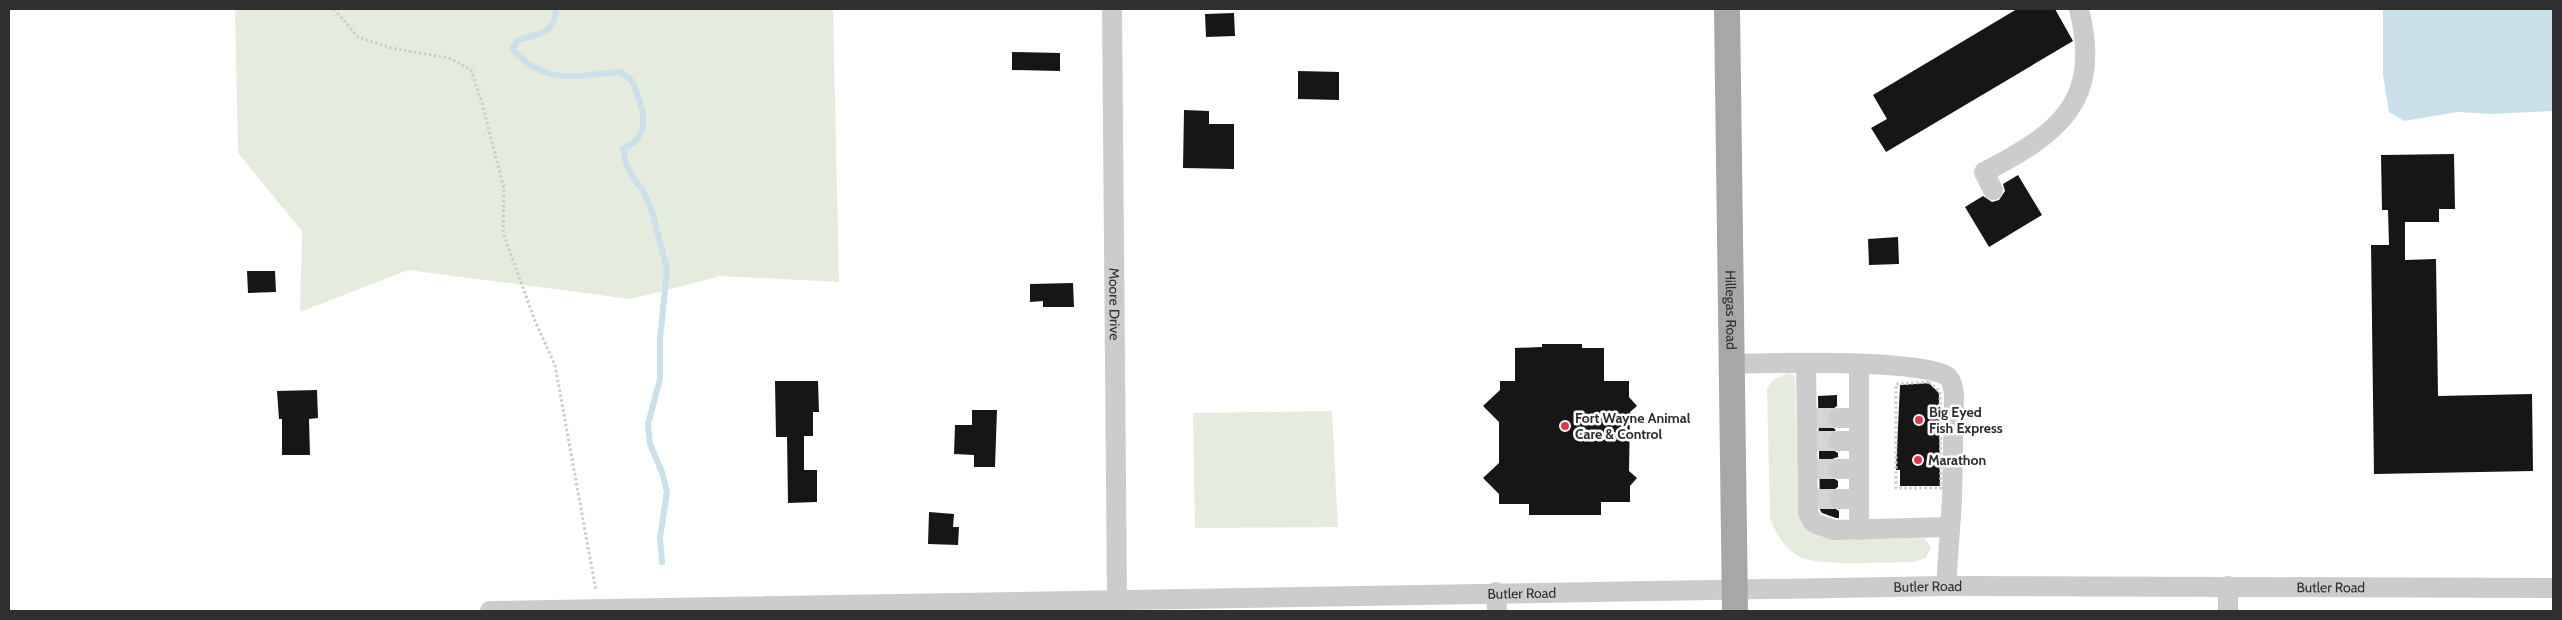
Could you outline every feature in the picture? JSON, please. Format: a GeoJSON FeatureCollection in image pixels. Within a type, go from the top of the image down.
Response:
{"type":"FeatureCollection","features":[{"type":"Feature","properties":{"kind":"main road","name":"Hillegas Road"},"geometry":{"type":"LineString","coordinates":[[1727,9],[1735,600]]}},
{"type":"Feature","properties":{"kind":"street","name":"Moore Drive"},"geometry":{"type":"LineString","coordinates":[[1112,9],[1117,599]]}},
{"type":"Feature","properties":{"kind":"street"},"geometry":{"type":"LineString","coordinates":[[1993,190],[1984,172],[2019,154],[2045,137],[2062,121],[2077,96],[2084,77],[2086,60],[2086,40],[2079,9]]}},
{"type":"Feature","properties":{"kind":"street"},"geometry":{"type":"LineString","coordinates":[[1806,363],[1811,418],[1812,469],[1812,499],[1808,512],[1814,523],[1834,530],[1950,527]]}},
{"type":"Feature","properties":{"kind":"street"},"geometry":{"type":"LineString","coordinates":[[1731,364],[1806,363],[1910,367],[1938,372],[1948,377],[1953,384],[1950,527],[1946,586]]}},
{"type":"Feature","properties":{"kind":"street"},"geometry":{"type":"LineString","coordinates":[[1858,365],[1859,530]]}},
{"type":"Feature","properties":{"kind":"street"},"geometry":{"type":"LineString","coordinates":[[1838,418],[1859,418]]}},
{"type":"Feature","properties":{"kind":"street"},"geometry":{"type":"LineString","coordinates":[[1838,441],[1859,440]]}},
{"type":"Feature","properties":{"kind":"street"},"geometry":{"type":"LineString","coordinates":[[1838,469],[1859,469]]}},
{"type":"Feature","properties":{"kind":"street"},"geometry":{"type":"LineString","coordinates":[[1838,499],[1859,499]]}},
{"type":"Feature","properties":{"kind":"street","name":"Butler Road"},"geometry":{"type":"LineString","coordinates":[[490,611],[1117,599],[1218,605],[1735,600],[1946,586],[2553,588]]}},
{"type":"Feature","properties":{"kind":"street"},"geometry":{"type":"LineString","coordinates":[[2228,586],[2228,611]]}},
{"type":"Feature","properties":{"kind":"path"},"geometry":{"type":"LineString","coordinates":[[334,9],[358,37],[391,48],[449,58],[471,70],[482,103],[504,189],[503,233],[535,321],[555,365],[599,609]]}},
{"type":"Feature","properties":{"kind":"path"},"geometry":{"type":"LineString","coordinates":[[1929,382],[1940,392],[1942,488],[1896,488],[1896,384],[1929,382]]}},
{"type":"Feature","properties":{"kind":"green space"},"geometry":{"type":"Polygon","coordinates":[[[235,9],[833,9],[839,282],[721,276],[631,299],[408,270],[300,312],[302,231],[238,153],[235,9]]]}},
{"type":"Feature","properties":{"kind":"green space"},"geometry":{"type":"Polygon","coordinates":[[[1787,373],[1795,378],[1798,512],[1835,539],[1924,538],[1931,547],[1926,558],[1914,562],[1823,562],[1800,557],[1781,540],[1770,518],[1767,388],[1772,381],[1787,373]]]}},
{"type":"Feature","properties":{"kind":"green space"},"geometry":{"type":"Polygon","coordinates":[[[1332,411],[1338,527],[1195,528],[1193,413],[1332,411]]]}},
{"type":"Feature","properties":{"kind":"water"},"geometry":{"type":"Polygon","coordinates":[[[2383,9],[2553,9],[2553,111],[2491,114],[2458,112],[2404,121],[2389,112],[2383,75],[2383,9]]]}},
{"type":"Feature","properties":{"kind":"building"},"geometry":{"type":"Polygon","coordinates":[[[2017,9],[2055,9],[2073,41],[1886,152],[1871,128],[1887,119],[1873,95],[2017,9]]]}},
{"type":"Feature","properties":{"kind":"building"},"geometry":{"type":"Polygon","coordinates":[[[1234,13],[1235,36],[1206,37],[1205,14],[1234,13]]]}},
{"type":"Feature","properties":{"kind":"building"},"geometry":{"type":"Polygon","coordinates":[[[1012,52],[1060,53],[1060,71],[1012,70],[1012,52]]]}},
{"type":"Feature","properties":{"kind":"building"},"geometry":{"type":"Polygon","coordinates":[[[1298,71],[1339,72],[1339,100],[1298,99],[1298,71]]]}},
{"type":"Feature","properties":{"kind":"building"},"geometry":{"type":"Polygon","coordinates":[[[1184,110],[1209,111],[1209,124],[1234,124],[1234,169],[1183,168],[1184,110]]]}},
{"type":"Feature","properties":{"kind":"building"},"geometry":{"type":"Polygon","coordinates":[[[2454,154],[2455,209],[2439,209],[2439,222],[2405,222],[2405,260],[2436,259],[2438,396],[2532,394],[2533,471],[2374,474],[2371,245],[2389,245],[2388,210],[2382,210],[2381,155],[2454,154]]]}},
{"type":"Feature","properties":{"kind":"building"},"geometry":{"type":"Polygon","coordinates":[[[2018,175],[2042,215],[1989,247],[1965,207],[1983,196],[1992,202],[1999,200],[2005,191],[2003,184],[2018,175]]]}},
{"type":"Feature","properties":{"kind":"building"},"geometry":{"type":"Polygon","coordinates":[[[1898,237],[1899,264],[1869,265],[1868,239],[1898,237]]]}},
{"type":"Feature","properties":{"kind":"building"},"geometry":{"type":"Polygon","coordinates":[[[247,271],[275,271],[276,292],[248,293],[247,271]]]}},
{"type":"Feature","properties":{"kind":"building"},"geometry":{"type":"Polygon","coordinates":[[[1073,283],[1074,307],[1043,307],[1043,301],[1030,302],[1030,284],[1073,283]]]}},
{"type":"Feature","properties":{"kind":"building","name":"Fort Wayne Animal Care & Control"},"geometry":{"type":"Polygon","coordinates":[[[1542,344],[1582,344],[1582,348],[1604,348],[1604,381],[1629,381],[1629,397],[1637,406],[1630,412],[1629,471],[1637,478],[1630,486],[1630,502],[1601,502],[1601,515],[1529,515],[1529,504],[1499,504],[1499,494],[1483,478],[1499,463],[1499,422],[1483,406],[1500,390],[1500,381],[1515,381],[1515,348],[1542,347],[1542,344]]]}},
{"type":"Feature","properties":{"kind":"building"},"geometry":{"type":"Polygon","coordinates":[[[775,381],[818,381],[819,412],[813,412],[813,436],[804,436],[804,470],[817,470],[817,502],[788,503],[787,437],[776,437],[775,381]]]}},
{"type":"Feature","properties":{"kind":"building"},"geometry":{"type":"Polygon","coordinates":[[[1929,383],[1939,393],[1940,486],[1900,486],[1900,470],[1896,470],[1900,385],[1929,383]]]}},
{"type":"Feature","properties":{"kind":"building"},"geometry":{"type":"Polygon","coordinates":[[[317,390],[318,418],[309,419],[310,455],[282,455],[282,419],[279,419],[277,391],[317,390]]]}},
{"type":"Feature","properties":{"kind":"building"},"geometry":{"type":"Polygon","coordinates":[[[1837,395],[1837,406],[1828,412],[1826,418],[1828,424],[1836,430],[1828,435],[1826,441],[1828,447],[1838,453],[1838,457],[1832,459],[1826,469],[1828,475],[1838,481],[1838,487],[1829,493],[1827,499],[1829,505],[1839,511],[1839,518],[1822,513],[1820,510],[1818,396],[1837,395]]]}},
{"type":"Feature","properties":{"kind":"building"},"geometry":{"type":"Polygon","coordinates":[[[972,410],[997,410],[995,467],[974,467],[974,455],[954,454],[955,425],[972,425],[972,410]]]}},
{"type":"Feature","properties":{"kind":"building"},"geometry":{"type":"Polygon","coordinates":[[[929,512],[954,514],[953,527],[959,527],[958,545],[928,544],[929,512]]]}},
{"type":"Feature","properties":{"kind":"waterway"},"geometry":{"type":"LineString","coordinates":[[556,9],[555,18],[549,29],[518,40],[512,49],[537,69],[550,74],[576,76],[621,72],[633,82],[643,112],[643,129],[636,141],[623,149],[626,164],[635,181],[643,190],[652,211],[667,270],[660,339],[660,379],[648,424],[650,444],[662,472],[667,492],[660,538],[662,562]]}},
{"type":"Feature","properties":{"kind":"tunnel"},"geometry":{"type":"LineString","coordinates":[[1816,418],[1838,418]]}},
{"type":"Feature","properties":{"kind":"tunnel"},"geometry":{"type":"LineString","coordinates":[[1816,441],[1838,441]]}},
{"type":"Feature","properties":{"kind":"tunnel"},"geometry":{"type":"LineString","coordinates":[[1816,469],[1838,469]]}},
{"type":"Feature","properties":{"kind":"tunnel"},"geometry":{"type":"LineString","coordinates":[[1817,499],[1839,499]]}},
{"type":"Feature","properties":{"kind":"place","name":"Big Eyed Fish Express"},"geometry":{"type":"Point","coordinates":[1919,420]}},
{"type":"Feature","properties":{"kind":"place","name":"Fort Wayne Animal Care & Control"},"geometry":{"type":"Point","coordinates":[1565,426]}},
{"type":"Feature","properties":{"kind":"place","name":"Marathon"},"geometry":{"type":"Point","coordinates":[1918,460]}}]}
